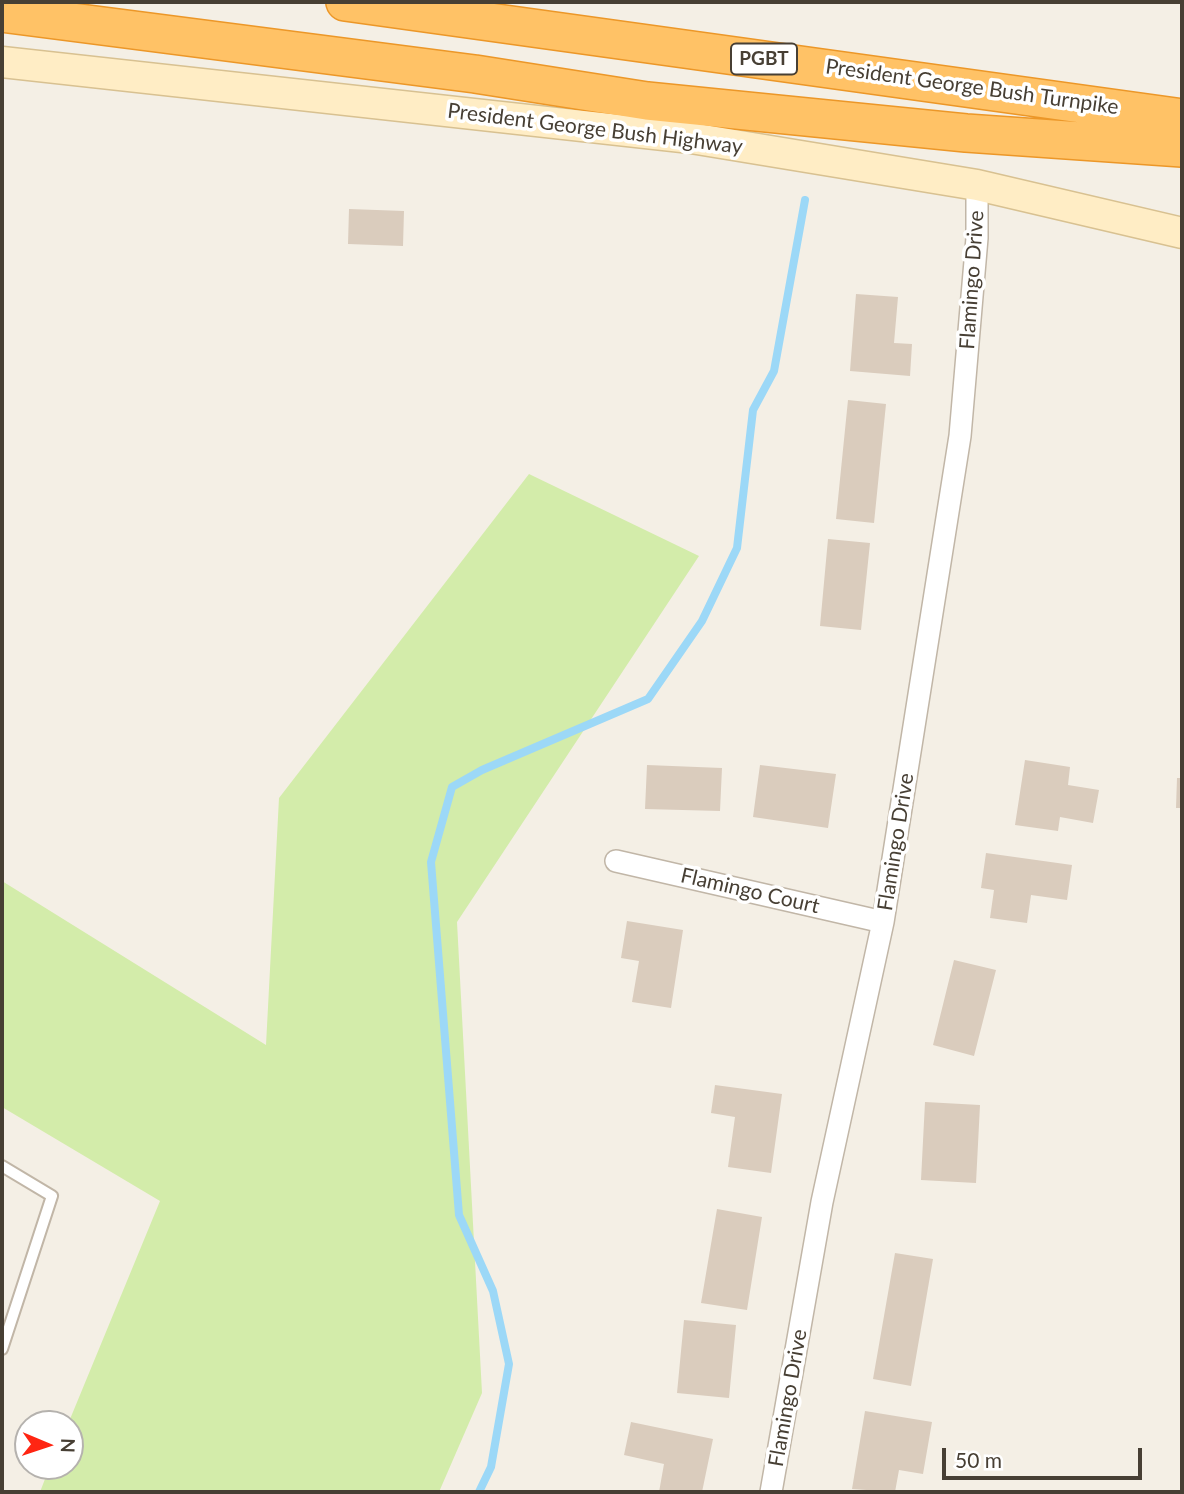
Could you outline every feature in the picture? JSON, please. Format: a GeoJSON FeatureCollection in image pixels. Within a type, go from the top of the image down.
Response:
{"type":"FeatureCollection","features":[{"type":"Feature","properties":{"kind":"highway","name":"President George Bush Turnpike"},"geometry":{"type":"LineString","coordinates":[[345,2],[1182,118]]}},
{"type":"Feature","properties":{"kind":"highway"},"geometry":{"type":"LineString","coordinates":[[2,13],[475,74],[646,101],[966,132],[1182,148]]}},
{"type":"Feature","properties":{"kind":"main road","name":"President George Bush Highway"},"geometry":{"type":"LineString","coordinates":[[2,62],[691,138],[977,185],[1182,233]]}},
{"type":"Feature","properties":{"kind":"street","name":"Flamingo Drive"},"geometry":{"type":"LineString","coordinates":[[771,1492],[822,1202],[883,922],[960,436],[977,238],[977,185]]}},
{"type":"Feature","properties":{"kind":"street","name":"Flamingo Court"},"geometry":{"type":"LineString","coordinates":[[616,861],[883,922]]}},
{"type":"Feature","properties":{"kind":"lane"},"geometry":{"type":"LineString","coordinates":[[2,1166],[52,1196],[2,1349]]}},
{"type":"Feature","properties":{"kind":"green space"},"geometry":{"type":"Polygon","coordinates":[[[529,474],[699,556],[457,922],[482,1393],[439,1492],[40,1492],[45,1480],[84,1480],[84,1410],[74,1410],[160,1201],[2,1107],[2,881],[266,1045],[279,798],[529,474]]]}},
{"type":"Feature","properties":{"kind":"building"},"geometry":{"type":"Polygon","coordinates":[[[349,209],[404,211],[403,246],[348,244],[349,209]]]}},
{"type":"Feature","properties":{"kind":"building"},"geometry":{"type":"Polygon","coordinates":[[[856,294],[898,297],[894,343],[912,344],[910,376],[850,371],[856,294]]]}},
{"type":"Feature","properties":{"kind":"building"},"geometry":{"type":"Polygon","coordinates":[[[848,400],[886,404],[874,523],[836,519],[848,400]]]}},
{"type":"Feature","properties":{"kind":"building"},"geometry":{"type":"Polygon","coordinates":[[[828,539],[870,543],[861,630],[820,626],[828,539]]]}},
{"type":"Feature","properties":{"kind":"building"},"geometry":{"type":"Polygon","coordinates":[[[1025,760],[1070,767],[1068,785],[1099,790],[1093,823],[1060,817],[1058,831],[1015,825],[1025,760]]]}},
{"type":"Feature","properties":{"kind":"building"},"geometry":{"type":"Polygon","coordinates":[[[647,765],[722,768],[720,811],[645,809],[647,765]]]}},
{"type":"Feature","properties":{"kind":"building"},"geometry":{"type":"Polygon","coordinates":[[[760,765],[836,774],[828,828],[753,817],[760,765]]]}},
{"type":"Feature","properties":{"kind":"building"},"geometry":{"type":"Polygon","coordinates":[[[1177,778],[1182,778],[1182,808],[1176,808],[1177,778]]]}},
{"type":"Feature","properties":{"kind":"building"},"geometry":{"type":"Polygon","coordinates":[[[986,853],[1072,865],[1067,900],[1031,895],[1027,923],[990,918],[994,890],[981,888],[986,853]]]}},
{"type":"Feature","properties":{"kind":"building"},"geometry":{"type":"Polygon","coordinates":[[[627,921],[683,930],[671,1008],[632,1002],[639,961],[621,958],[627,921]]]}},
{"type":"Feature","properties":{"kind":"building"},"geometry":{"type":"Polygon","coordinates":[[[954,960],[996,970],[974,1056],[933,1045],[954,960]]]}},
{"type":"Feature","properties":{"kind":"building"},"geometry":{"type":"Polygon","coordinates":[[[715,1085],[782,1094],[771,1173],[728,1167],[735,1117],[711,1113],[715,1085]]]}},
{"type":"Feature","properties":{"kind":"building"},"geometry":{"type":"Polygon","coordinates":[[[925,1102],[980,1105],[976,1183],[921,1180],[925,1102]]]}},
{"type":"Feature","properties":{"kind":"building"},"geometry":{"type":"Polygon","coordinates":[[[717,1209],[762,1217],[747,1310],[701,1303],[717,1209]]]}},
{"type":"Feature","properties":{"kind":"building"},"geometry":{"type":"Polygon","coordinates":[[[895,1253],[933,1259],[911,1386],[873,1379],[895,1253]]]}},
{"type":"Feature","properties":{"kind":"building"},"geometry":{"type":"Polygon","coordinates":[[[684,1320],[736,1325],[729,1398],[677,1393],[684,1320]]]}},
{"type":"Feature","properties":{"kind":"building"},"geometry":{"type":"Polygon","coordinates":[[[865,1411],[932,1422],[923,1474],[899,1470],[895,1492],[852,1489],[865,1411]]]}},
{"type":"Feature","properties":{"kind":"building"},"geometry":{"type":"Polygon","coordinates":[[[631,1422],[713,1439],[702,1492],[659,1492],[664,1464],[624,1455],[631,1422]]]}},
{"type":"Feature","properties":{"kind":"waterway"},"geometry":{"type":"LineString","coordinates":[[479,1492],[491,1467],[509,1364],[493,1291],[459,1215],[431,862],[452,787],[482,770],[648,699],[702,621],[737,548],[753,410],[774,371],[805,200]]}}]}
